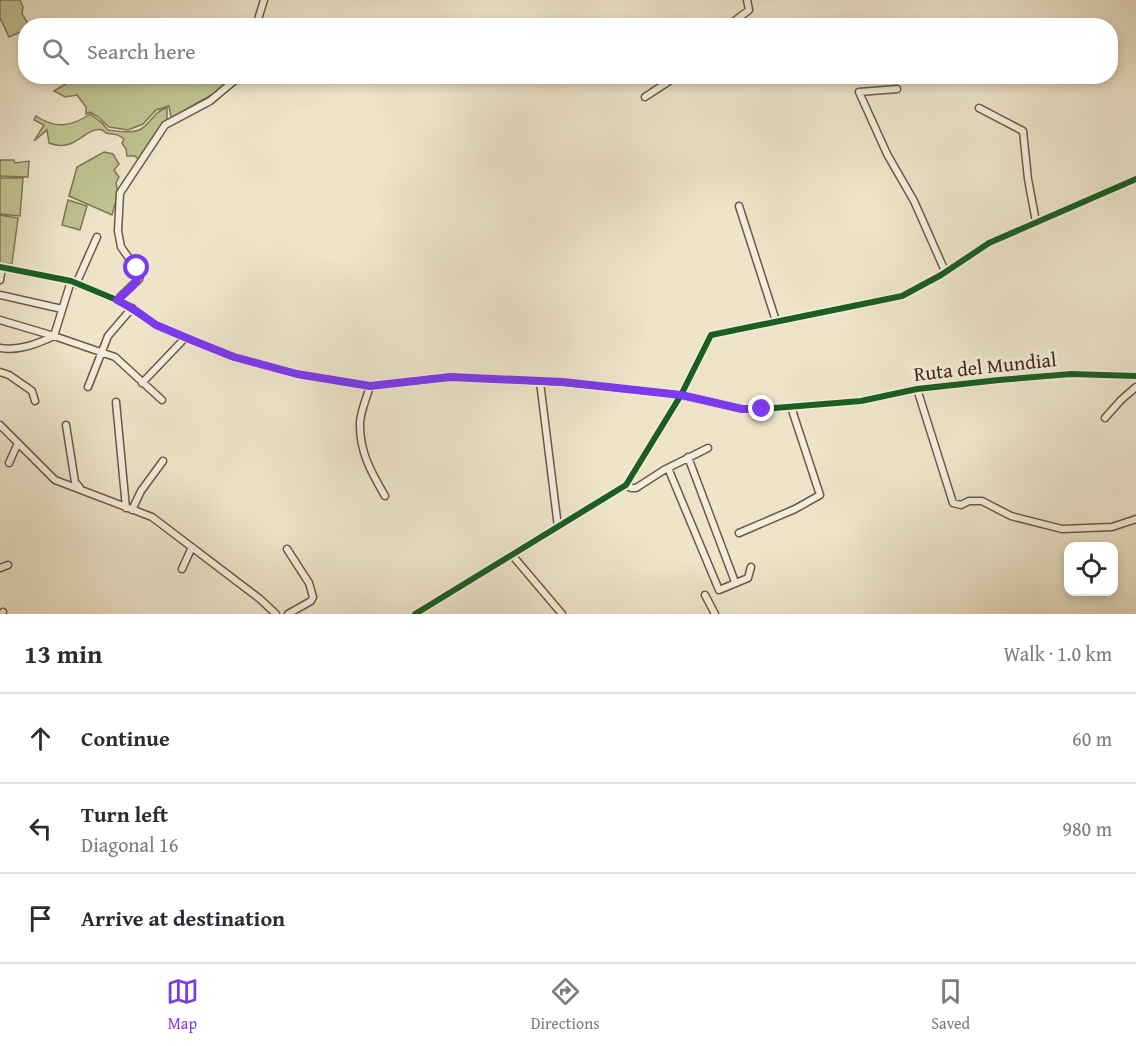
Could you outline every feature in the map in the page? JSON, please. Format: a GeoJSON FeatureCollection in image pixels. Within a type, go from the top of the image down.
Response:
{"type":"FeatureCollection","features":[{"type":"Feature","properties":{"kind":"street"},"geometry":{"type":"LineString","coordinates":[[258,18],[264,0]]}},
{"type":"Feature","properties":{"kind":"street"},"geometry":{"type":"LineString","coordinates":[[738,18],[749,10],[747,0]]}},
{"type":"Feature","properties":{"kind":"street"},"geometry":{"type":"LineString","coordinates":[[117,300],[139,279],[140,274],[121,247],[118,231],[120,193],[165,125],[210,101],[230,84]]}},
{"type":"Feature","properties":{"kind":"street"},"geometry":{"type":"LineString","coordinates":[[645,97],[665,84]]}},
{"type":"Feature","properties":{"kind":"street"},"geometry":{"type":"LineString","coordinates":[[897,89],[859,92],[887,154],[914,201],[945,271]]}},
{"type":"Feature","properties":{"kind":"street"},"geometry":{"type":"LineString","coordinates":[[979,108],[1023,131],[1028,179],[1036,222]]}},
{"type":"Feature","properties":{"kind":"street"},"geometry":{"type":"LineString","coordinates":[[415,614],[626,485],[681,395],[711,335],[902,296],[989,243],[1136,179]]}},
{"type":"Feature","properties":{"kind":"street"},"geometry":{"type":"LineString","coordinates":[[739,207],[776,321]]}},
{"type":"Feature","properties":{"kind":"street"},"geometry":{"type":"LineString","coordinates":[[0,348],[35,345],[54,336],[62,309],[97,237]]}},
{"type":"Feature","properties":{"kind":"street"},"geometry":{"type":"LineString","coordinates":[[0,280],[1,267]]}},
{"type":"Feature","properties":{"kind":"street","name":"Ruta del Mundial"},"geometry":{"type":"LineString","coordinates":[[1,267],[74,283],[117,300],[156,325],[234,357],[297,374],[370,386],[450,377],[540,382],[681,395],[742,409],[861,401],[917,389],[1071,374],[1136,374]]}},
{"type":"Feature","properties":{"kind":"street"},"geometry":{"type":"LineString","coordinates":[[0,295],[62,309]]}},
{"type":"Feature","properties":{"kind":"street"},"geometry":{"type":"LineString","coordinates":[[88,387],[108,336],[132,308]]}},
{"type":"Feature","properties":{"kind":"street"},"geometry":{"type":"LineString","coordinates":[[0,320],[115,357],[162,400]]}},
{"type":"Feature","properties":{"kind":"street"},"geometry":{"type":"LineString","coordinates":[[142,383],[186,337]]}},
{"type":"Feature","properties":{"kind":"street"},"geometry":{"type":"LineString","coordinates":[[0,372],[9,375],[32,391],[35,400]]}},
{"type":"Feature","properties":{"kind":"street"},"geometry":{"type":"LineString","coordinates":[[540,382],[558,527]]}},
{"type":"Feature","properties":{"kind":"street"},"geometry":{"type":"LineString","coordinates":[[370,386],[360,420],[361,439],[368,467],[385,496]]}},
{"type":"Feature","properties":{"kind":"street"},"geometry":{"type":"LineString","coordinates":[[1105,418],[1136,387]]}},
{"type":"Feature","properties":{"kind":"street"},"geometry":{"type":"LineString","coordinates":[[917,389],[953,503],[961,505],[969,501],[982,501],[1011,516],[1062,529],[1112,527],[1136,519]]}},
{"type":"Feature","properties":{"kind":"street"},"geometry":{"type":"LineString","coordinates":[[116,402],[129,509]]}},
{"type":"Feature","properties":{"kind":"street"},"geometry":{"type":"LineString","coordinates":[[739,533],[795,509],[820,495],[791,407]]}},
{"type":"Feature","properties":{"kind":"street"},"geometry":{"type":"LineString","coordinates":[[0,425],[55,480],[152,517],[260,599],[276,614]]}},
{"type":"Feature","properties":{"kind":"street"},"geometry":{"type":"LineString","coordinates":[[66,425],[75,482],[81,489]]}},
{"type":"Feature","properties":{"kind":"street"},"geometry":{"type":"LineString","coordinates":[[9,463],[18,443]]}},
{"type":"Feature","properties":{"kind":"street"},"geometry":{"type":"LineString","coordinates":[[626,485],[636,488],[668,468],[708,448]]}},
{"type":"Feature","properties":{"kind":"street"},"geometry":{"type":"LineString","coordinates":[[688,457],[735,582]]}},
{"type":"Feature","properties":{"kind":"street"},"geometry":{"type":"LineString","coordinates":[[129,509],[163,461]]}},
{"type":"Feature","properties":{"kind":"street"},"geometry":{"type":"LineString","coordinates":[[668,468],[719,590],[748,578],[751,567]]}},
{"type":"Feature","properties":{"kind":"street"},"geometry":{"type":"LineString","coordinates":[[182,569],[192,547]]}},
{"type":"Feature","properties":{"kind":"street"},"geometry":{"type":"LineString","coordinates":[[287,549],[309,583],[313,597],[311,601],[288,614]]}},
{"type":"Feature","properties":{"kind":"street"},"geometry":{"type":"LineString","coordinates":[[512,555],[562,614]]}},
{"type":"Feature","properties":{"kind":"street"},"geometry":{"type":"LineString","coordinates":[[0,568],[8,565]]}},
{"type":"Feature","properties":{"kind":"street"},"geometry":{"type":"LineString","coordinates":[[705,595],[715,614]]}},
{"type":"Feature","properties":{"kind":"green space"},"geometry":{"type":"Polygon","coordinates":[[[0,0],[20,0],[25,18],[18,18],[18,33],[9,37],[0,18],[0,0]]]}},
{"type":"Feature","properties":{"kind":"green space"},"geometry":{"type":"Polygon","coordinates":[[[66,84],[226,84],[171,118],[169,106],[156,110],[143,124],[128,130],[109,127],[90,112],[86,114],[86,107],[77,95],[65,97],[54,91],[66,84]]]}},
{"type":"Feature","properties":{"kind":"green space"},"geometry":{"type":"Polygon","coordinates":[[[167,108],[167,120],[138,159],[135,156],[127,156],[122,143],[124,139],[102,130],[90,132],[66,145],[49,143],[47,130],[34,141],[44,125],[34,120],[36,116],[56,125],[63,125],[76,122],[90,114],[108,130],[129,132],[141,129],[159,112],[167,108]]]}},
{"type":"Feature","properties":{"kind":"green space"},"geometry":{"type":"Polygon","coordinates":[[[104,152],[113,154],[119,164],[114,170],[119,177],[116,183],[118,193],[112,215],[69,196],[77,167],[104,152]]]}},
{"type":"Feature","properties":{"kind":"green space"},"geometry":{"type":"Polygon","coordinates":[[[0,160],[14,160],[15,163],[29,161],[28,177],[0,176],[0,160]]]}},
{"type":"Feature","properties":{"kind":"green space"},"geometry":{"type":"Polygon","coordinates":[[[0,178],[23,178],[20,216],[0,214],[0,178]]]}},
{"type":"Feature","properties":{"kind":"green space"},"geometry":{"type":"Polygon","coordinates":[[[68,200],[87,206],[80,230],[62,225],[68,200]]]}},
{"type":"Feature","properties":{"kind":"green space"},"geometry":{"type":"Polygon","coordinates":[[[0,215],[18,218],[12,264],[0,263],[0,215]]]}},
{"type":"Feature","properties":{"kind":"cycle path"},"geometry":{"type":"LineString","coordinates":[[415,614],[626,485],[681,395],[711,335],[902,296],[941,275],[989,243],[1136,179]]}},
{"type":"Feature","properties":{"kind":"cycle path"},"geometry":{"type":"LineString","coordinates":[[0,267],[71,281],[117,300],[156,325],[234,357],[297,374],[370,386],[450,377],[563,383],[681,395],[742,409],[762,409],[861,401],[917,389],[999,380],[1071,374],[1136,376]]}},
{"type":"Feature","properties":{"kind":"route"},"geometry":{"type":"LineString","coordinates":[[137,268],[140,274],[139,279],[117,300],[156,325],[194,341],[234,357],[297,374],[370,386],[450,377],[563,382],[681,395],[742,409],[762,409]]}}]}
